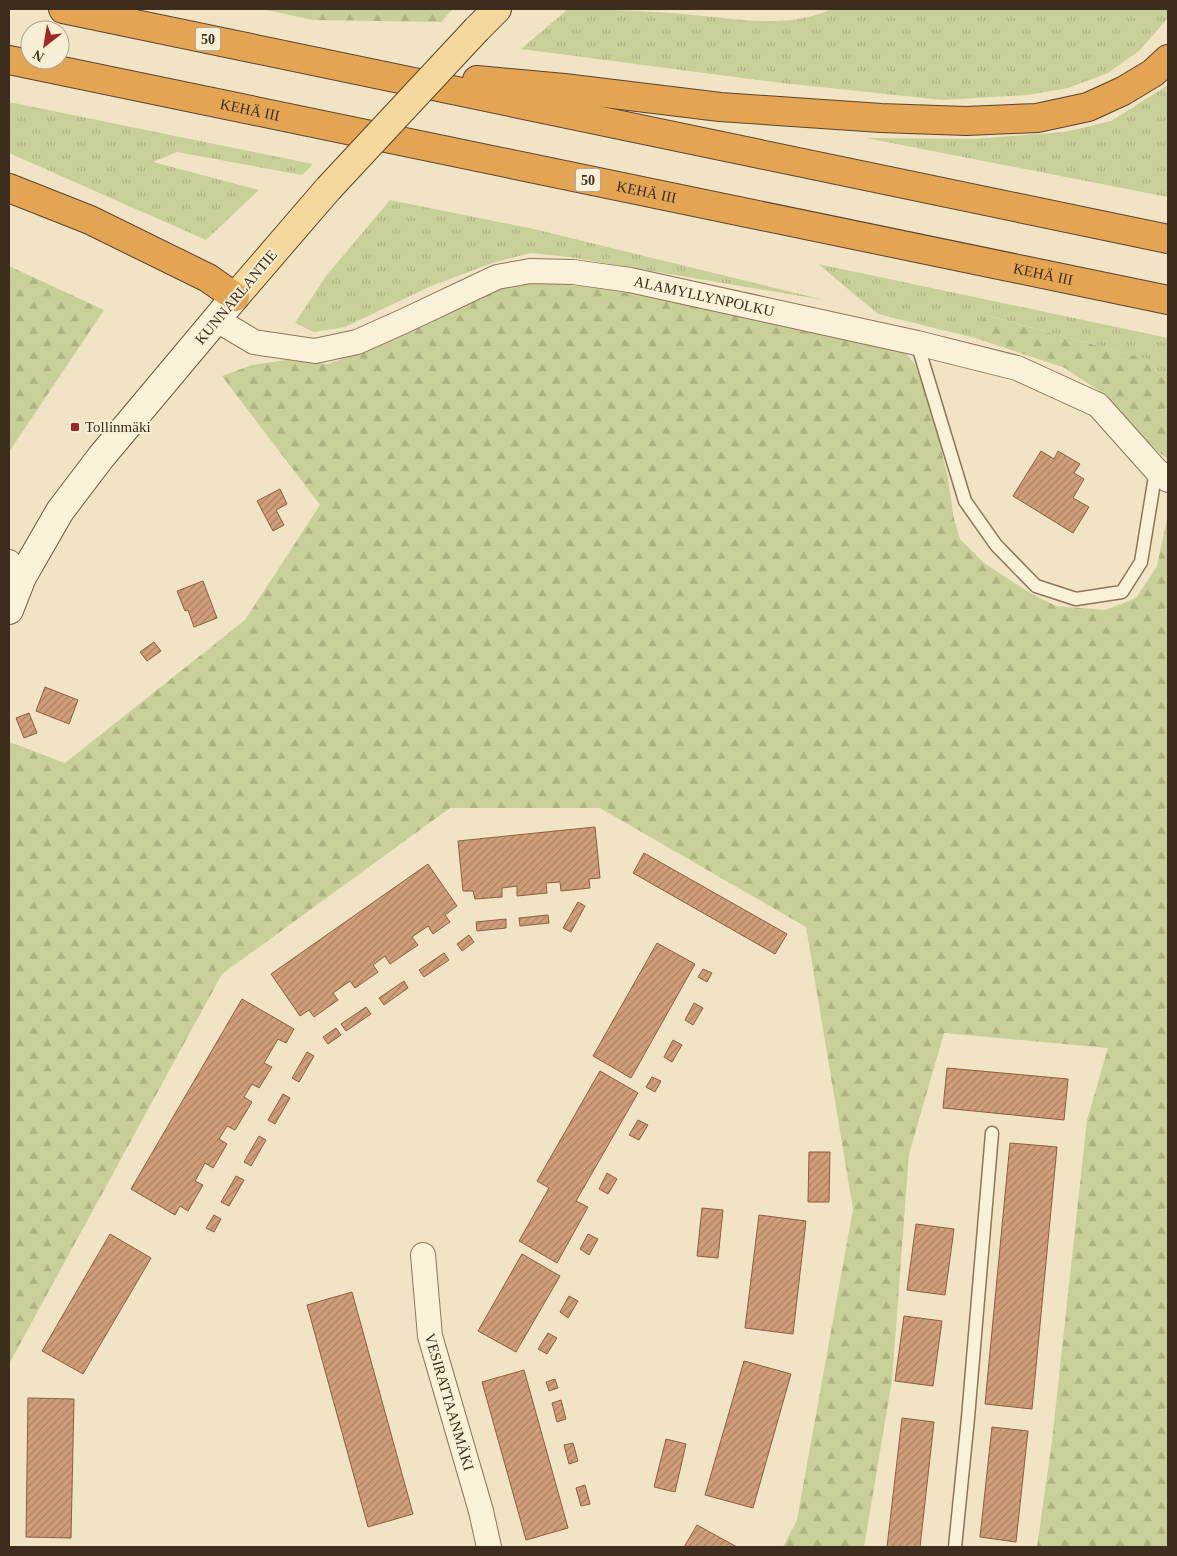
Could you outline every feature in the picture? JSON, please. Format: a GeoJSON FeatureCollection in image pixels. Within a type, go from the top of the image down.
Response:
{"type":"FeatureCollection","features":[{"type":"Feature","properties":{"kind":"highway","name":"50"},"geometry":{"type":"LineString","coordinates":[[63,9],[1168,239]]}},
{"type":"Feature","properties":{"kind":"highway"},"geometry":{"type":"LineString","coordinates":[[352,69],[564,88],[720,107],[881,118],[966,121],[1037,118],[1088,107],[1123,91],[1154,73],[1168,59]]}},
{"type":"Feature","properties":{"kind":"highway","name":"KEHÄ III"},"geometry":{"type":"LineString","coordinates":[[9,60],[1168,300]]}},
{"type":"Feature","properties":{"kind":"highway"},"geometry":{"type":"LineString","coordinates":[[9,188],[90,220],[208,278],[235,297]]}},
{"type":"Feature","properties":{"kind":"main road","name":"KUNNARLANTIE"},"geometry":{"type":"LineString","coordinates":[[9,610],[15,570],[101,457],[328,189],[497,9]]}},
{"type":"Feature","properties":{"kind":"street","name":"ALAMYLLYNPOLKU"},"geometry":{"type":"LineString","coordinates":[[217,320],[254,342],[315,351],[357,342],[497,277],[530,271],[573,272],[630,280],[917,342],[1017,368],[1098,405],[1162,475]]}},
{"type":"Feature","properties":{"kind":"street","name":"VESIRATTAANMÄKI"},"geometry":{"type":"LineString","coordinates":[[423,1255],[430,1336],[481,1511],[489,1547]]}},
{"type":"Feature","properties":{"kind":"lane"},"geometry":{"type":"LineString","coordinates":[[917,342],[965,502],[996,544],[1036,586],[1076,599],[1122,592],[1141,562],[1162,475]]}},
{"type":"Feature","properties":{"kind":"lane"},"geometry":{"type":"LineString","coordinates":[[955,1547],[969,1408],[992,1133]]}},
{"type":"Feature","properties":{"kind":"green space"},"geometry":{"type":"Polygon","coordinates":[[[262,9],[316,9],[313,20],[262,9]]]}},
{"type":"Feature","properties":{"kind":"green space"},"geometry":{"type":"Polygon","coordinates":[[[316,9],[453,9],[441,22],[313,20],[316,9]]]}},
{"type":"Feature","properties":{"kind":"green space"},"geometry":{"type":"Polygon","coordinates":[[[568,9],[655,12],[759,21],[797,19],[832,9],[1168,9],[1168,18],[1139,51],[1108,73],[1068,88],[1027,95],[943,100],[782,83],[521,49],[568,9]]]}},
{"type":"Feature","properties":{"kind":"green space"},"geometry":{"type":"Polygon","coordinates":[[[1168,85],[1168,197],[866,138],[973,139],[1065,132],[1111,121],[1168,85]]]}},
{"type":"Feature","properties":{"kind":"green space"},"geometry":{"type":"Polygon","coordinates":[[[9,102],[313,164],[302,175],[177,152],[153,162],[259,190],[206,240],[9,153],[9,102]]]}},
{"type":"Feature","properties":{"kind":"green space"},"geometry":{"type":"Polygon","coordinates":[[[390,200],[534,229],[824,300],[569,257],[531,253],[495,262],[431,286],[345,327],[314,332],[295,323],[326,276],[390,200]]]}},
{"type":"Feature","properties":{"kind":"green space"},"geometry":{"type":"Polygon","coordinates":[[[818,264],[1168,338],[1168,383],[1146,359],[986,315],[975,338],[878,314],[818,264]]]}},
{"type":"Feature","properties":{"kind":"green space"},"geometry":{"type":"Polygon","coordinates":[[[9,266],[104,310],[9,452],[9,266]]]}},
{"type":"Feature","properties":{"kind":"green space"},"geometry":{"type":"Polygon","coordinates":[[[528,282],[635,292],[895,348],[906,353],[915,365],[931,406],[948,479],[954,519],[960,539],[984,563],[1030,593],[1056,606],[1106,610],[1136,598],[1157,566],[1168,514],[1168,1547],[1037,1547],[1052,1441],[1087,1120],[1108,1048],[944,1033],[909,1154],[892,1380],[864,1547],[783,1547],[797,1520],[853,1209],[806,927],[600,808],[450,808],[222,974],[9,1364],[9,742],[65,763],[245,620],[320,505],[222,376],[252,365],[286,360],[328,364],[399,337],[478,293],[528,282]]]}},
{"type":"Feature","properties":{"kind":"green space"},"geometry":{"type":"Polygon","coordinates":[[[985,315],[1146,359],[1168,383],[1168,459],[1157,451],[1105,395],[1065,368],[975,338],[985,315]]]}},
{"type":"Feature","properties":{"kind":"building"},"geometry":{"type":"Polygon","coordinates":[[[1041,451],[1054,459],[1058,451],[1080,464],[1074,473],[1084,479],[1073,498],[1089,507],[1073,533],[1013,496],[1041,451]]]}},
{"type":"Feature","properties":{"kind":"building"},"geometry":{"type":"Polygon","coordinates":[[[280,489],[287,504],[276,510],[284,525],[273,531],[257,501],[280,489]]]}},
{"type":"Feature","properties":{"kind":"building"},"geometry":{"type":"Polygon","coordinates":[[[203,581],[217,618],[194,627],[188,610],[185,611],[177,591],[203,581]]]}},
{"type":"Feature","properties":{"kind":"building"},"geometry":{"type":"Polygon","coordinates":[[[154,642],[161,651],[147,661],[140,652],[154,642]]]}},
{"type":"Feature","properties":{"kind":"building"},"geometry":{"type":"Polygon","coordinates":[[[45,687],[78,700],[69,724],[36,711],[45,687]]]}},
{"type":"Feature","properties":{"kind":"building"},"geometry":{"type":"Polygon","coordinates":[[[29,713],[37,733],[24,738],[16,718],[29,713]]]}},
{"type":"Feature","properties":{"kind":"building"},"geometry":{"type":"Polygon","coordinates":[[[595,827],[600,878],[589,879],[590,888],[561,891],[560,882],[546,883],[547,893],[517,896],[517,886],[502,888],[502,897],[475,899],[473,891],[463,891],[458,841],[595,827]]]}},
{"type":"Feature","properties":{"kind":"building"},"geometry":{"type":"Polygon","coordinates":[[[644,853],[787,934],[775,954],[633,873],[644,853]]]}},
{"type":"Feature","properties":{"kind":"building"},"geometry":{"type":"Polygon","coordinates":[[[428,864],[457,906],[445,915],[450,922],[433,934],[428,926],[412,937],[418,945],[390,964],[385,956],[373,965],[378,972],[355,988],[350,981],[333,993],[338,1000],[314,1017],[309,1010],[300,1016],[271,974],[428,864]]]}},
{"type":"Feature","properties":{"kind":"building"},"geometry":{"type":"Polygon","coordinates":[[[578,902],[585,906],[571,932],[563,928],[578,902]]]}},
{"type":"Feature","properties":{"kind":"building"},"geometry":{"type":"Polygon","coordinates":[[[548,915],[549,923],[520,926],[519,918],[548,915]]]}},
{"type":"Feature","properties":{"kind":"building"},"geometry":{"type":"Polygon","coordinates":[[[506,919],[506,928],[477,931],[476,922],[506,919]]]}},
{"type":"Feature","properties":{"kind":"building"},"geometry":{"type":"Polygon","coordinates":[[[469,935],[474,942],[462,951],[457,944],[469,935]]]}},
{"type":"Feature","properties":{"kind":"building"},"geometry":{"type":"Polygon","coordinates":[[[657,943],[695,964],[631,1078],[593,1056],[657,943]]]}},
{"type":"Feature","properties":{"kind":"building"},"geometry":{"type":"Polygon","coordinates":[[[444,953],[449,960],[424,977],[419,970],[444,953]]]}},
{"type":"Feature","properties":{"kind":"building"},"geometry":{"type":"Polygon","coordinates":[[[703,969],[712,973],[707,982],[698,977],[703,969]]]}},
{"type":"Feature","properties":{"kind":"building"},"geometry":{"type":"Polygon","coordinates":[[[404,981],[408,988],[384,1005],[379,998],[404,981]]]}},
{"type":"Feature","properties":{"kind":"building"},"geometry":{"type":"Polygon","coordinates":[[[242,999],[294,1029],[286,1043],[278,1039],[264,1063],[272,1067],[259,1088],[252,1084],[244,1097],[252,1102],[235,1130],[227,1126],[219,1139],[227,1144],[213,1168],[205,1163],[195,1181],[203,1185],[188,1211],[180,1206],[175,1215],[131,1189],[242,999]]]}},
{"type":"Feature","properties":{"kind":"building"},"geometry":{"type":"Polygon","coordinates":[[[694,1003],[703,1008],[693,1025],[685,1020],[694,1003]]]}},
{"type":"Feature","properties":{"kind":"building"},"geometry":{"type":"Polygon","coordinates":[[[366,1007],[371,1014],[346,1031],[341,1024],[366,1007]]]}},
{"type":"Feature","properties":{"kind":"building"},"geometry":{"type":"Polygon","coordinates":[[[336,1028],[341,1035],[328,1044],[323,1037],[336,1028]]]}},
{"type":"Feature","properties":{"kind":"building"},"geometry":{"type":"Polygon","coordinates":[[[673,1040],[682,1045],[672,1062],[664,1057],[673,1040]]]}},
{"type":"Feature","properties":{"kind":"building"},"geometry":{"type":"Polygon","coordinates":[[[307,1052],[314,1056],[299,1082],[292,1078],[307,1052]]]}},
{"type":"Feature","properties":{"kind":"building"},"geometry":{"type":"Polygon","coordinates":[[[947,1068],[1068,1079],[1064,1120],[943,1108],[947,1068]]]}},
{"type":"Feature","properties":{"kind":"building"},"geometry":{"type":"Polygon","coordinates":[[[600,1071],[638,1093],[576,1201],[588,1207],[557,1263],[519,1241],[549,1188],[537,1181],[600,1071]]]}},
{"type":"Feature","properties":{"kind":"building"},"geometry":{"type":"Polygon","coordinates":[[[652,1077],[661,1081],[655,1092],[646,1087],[652,1077]]]}},
{"type":"Feature","properties":{"kind":"building"},"geometry":{"type":"Polygon","coordinates":[[[283,1094],[290,1098],[275,1124],[268,1120],[283,1094]]]}},
{"type":"Feature","properties":{"kind":"building"},"geometry":{"type":"Polygon","coordinates":[[[638,1120],[648,1125],[639,1140],[629,1135],[638,1120]]]}},
{"type":"Feature","properties":{"kind":"building"},"geometry":{"type":"Polygon","coordinates":[[[259,1136],[266,1140],[251,1166],[244,1162],[259,1136]]]}},
{"type":"Feature","properties":{"kind":"building"},"geometry":{"type":"Polygon","coordinates":[[[1010,1143],[1057,1147],[1032,1409],[985,1404],[1010,1143]]]}},
{"type":"Feature","properties":{"kind":"building"},"geometry":{"type":"Polygon","coordinates":[[[809,1152],[830,1152],[829,1202],[808,1202],[809,1152]]]}},
{"type":"Feature","properties":{"kind":"building"},"geometry":{"type":"Polygon","coordinates":[[[607,1173],[617,1179],[608,1194],[599,1189],[607,1173]]]}},
{"type":"Feature","properties":{"kind":"building"},"geometry":{"type":"Polygon","coordinates":[[[236,1176],[244,1180],[229,1206],[221,1202],[236,1176]]]}},
{"type":"Feature","properties":{"kind":"building"},"geometry":{"type":"Polygon","coordinates":[[[702,1208],[723,1210],[718,1258],[697,1256],[702,1208]]]}},
{"type":"Feature","properties":{"kind":"building"},"geometry":{"type":"Polygon","coordinates":[[[214,1215],[221,1219],[214,1232],[206,1228],[214,1215]]]}},
{"type":"Feature","properties":{"kind":"building"},"geometry":{"type":"Polygon","coordinates":[[[759,1215],[806,1221],[793,1334],[745,1328],[759,1215]]]}},
{"type":"Feature","properties":{"kind":"building"},"geometry":{"type":"Polygon","coordinates":[[[916,1224],[954,1229],[945,1295],[907,1290],[916,1224]]]}},
{"type":"Feature","properties":{"kind":"building"},"geometry":{"type":"Polygon","coordinates":[[[110,1234],[151,1258],[83,1374],[42,1351],[110,1234]]]}},
{"type":"Feature","properties":{"kind":"building"},"geometry":{"type":"Polygon","coordinates":[[[588,1234],[598,1239],[589,1255],[580,1249],[588,1234]]]}},
{"type":"Feature","properties":{"kind":"building"},"geometry":{"type":"Polygon","coordinates":[[[522,1254],[560,1276],[516,1352],[478,1331],[522,1254]]]}},
{"type":"Feature","properties":{"kind":"building"},"geometry":{"type":"Polygon","coordinates":[[[352,1292],[413,1514],[368,1527],[307,1305],[352,1292]]]}},
{"type":"Feature","properties":{"kind":"building"},"geometry":{"type":"Polygon","coordinates":[[[569,1296],[578,1301],[568,1318],[560,1312],[569,1296]]]}},
{"type":"Feature","properties":{"kind":"building"},"geometry":{"type":"Polygon","coordinates":[[[904,1316],[942,1321],[933,1386],[895,1381],[904,1316]]]}},
{"type":"Feature","properties":{"kind":"building"},"geometry":{"type":"Polygon","coordinates":[[[548,1333],[557,1338],[547,1354],[538,1349],[548,1333]]]}},
{"type":"Feature","properties":{"kind":"building"},"geometry":{"type":"Polygon","coordinates":[[[744,1361],[791,1374],[753,1508],[705,1495],[744,1361]]]}},
{"type":"Feature","properties":{"kind":"building"},"geometry":{"type":"Polygon","coordinates":[[[524,1370],[568,1528],[526,1540],[482,1382],[524,1370]]]}},
{"type":"Feature","properties":{"kind":"building"},"geometry":{"type":"Polygon","coordinates":[[[555,1379],[558,1388],[549,1391],[546,1382],[555,1379]]]}},
{"type":"Feature","properties":{"kind":"building"},"geometry":{"type":"Polygon","coordinates":[[[28,1398],[74,1399],[71,1538],[26,1537],[28,1398]]]}},
{"type":"Feature","properties":{"kind":"building"},"geometry":{"type":"Polygon","coordinates":[[[561,1400],[566,1419],[557,1422],[552,1403],[561,1400]]]}},
{"type":"Feature","properties":{"kind":"building"},"geometry":{"type":"Polygon","coordinates":[[[902,1418],[934,1422],[920,1547],[887,1547],[902,1418]]]}},
{"type":"Feature","properties":{"kind":"building"},"geometry":{"type":"Polygon","coordinates":[[[992,1427],[1028,1431],[1016,1542],[980,1537],[992,1427]]]}},
{"type":"Feature","properties":{"kind":"building"},"geometry":{"type":"Polygon","coordinates":[[[666,1439],[686,1444],[675,1492],[654,1487],[666,1439]]]}},
{"type":"Feature","properties":{"kind":"building"},"geometry":{"type":"Polygon","coordinates":[[[573,1443],[578,1461],[569,1464],[564,1445],[573,1443]]]}},
{"type":"Feature","properties":{"kind":"building"},"geometry":{"type":"Polygon","coordinates":[[[585,1485],[590,1504],[581,1506],[576,1488],[585,1485]]]}},
{"type":"Feature","properties":{"kind":"building"},"geometry":{"type":"Polygon","coordinates":[[[697,1525],[737,1547],[684,1547],[697,1525]]]}},
{"type":"Feature","properties":{"kind":"place","name":"Tollinmäki"},"geometry":{"type":"Point","coordinates":[75,427]}}]}
